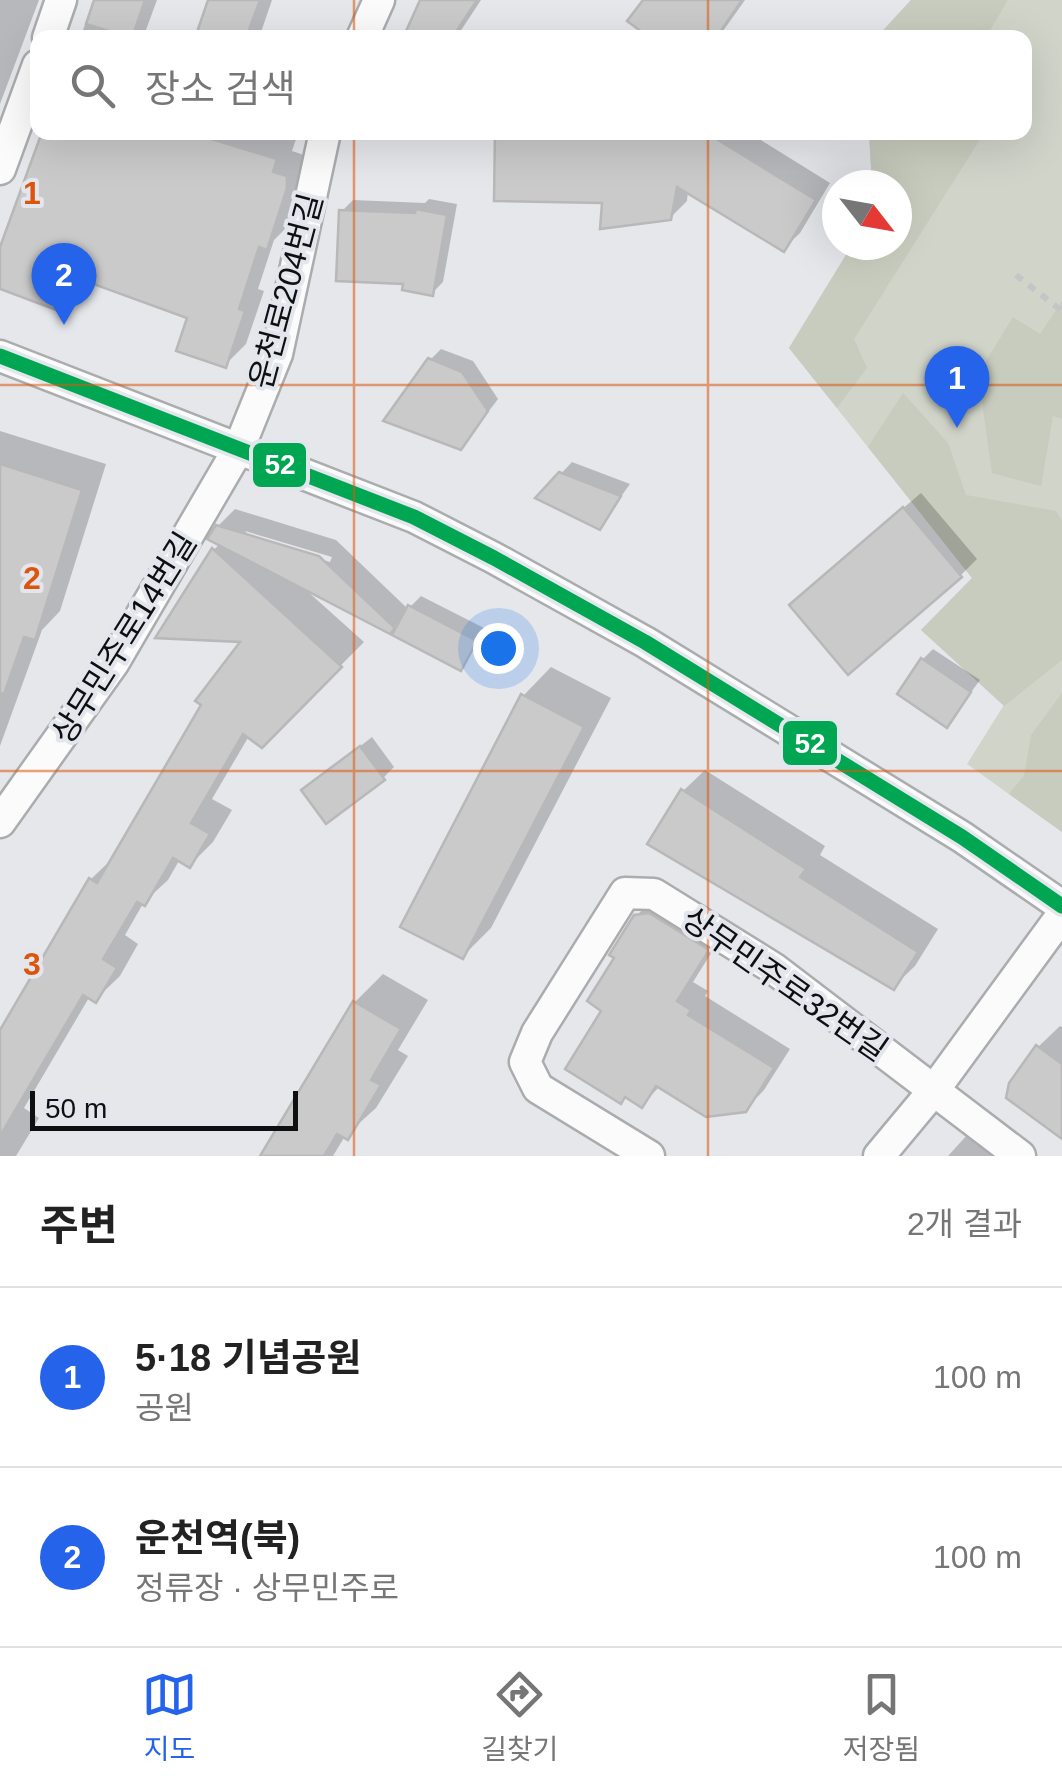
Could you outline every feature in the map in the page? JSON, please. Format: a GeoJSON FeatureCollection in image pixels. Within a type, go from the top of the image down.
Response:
{"type":"FeatureCollection","features":[{"type":"Feature","properties":{"kind":"street"},"geometry":{"type":"LineString","coordinates":[[51,30],[61,0]]}},
{"type":"Feature","properties":{"kind":"street"},"geometry":{"type":"LineString","coordinates":[[366,30],[379,0]]}},
{"type":"Feature","properties":{"kind":"street"},"geometry":{"type":"LineString","coordinates":[[0,168],[30,87]]}},
{"type":"Feature","properties":{"kind":"street","name":"운천로204번길"},"geometry":{"type":"LineString","coordinates":[[239,448],[277,354],[323,140]]}},
{"type":"Feature","properties":{"kind":"street"},"geometry":{"type":"LineString","coordinates":[[0,356],[414,517],[555,592],[962,837],[1062,906]]}},
{"type":"Feature","properties":{"kind":"street","name":"상무민주로14번길"},"geometry":{"type":"LineString","coordinates":[[0,822],[114,662],[239,448]]}},
{"type":"Feature","properties":{"kind":"street","name":"상무민주로32번길"},"geometry":{"type":"LineString","coordinates":[[650,1156],[538,1088],[525,1062],[538,1032],[625,894],[654,894],[773,968],[1020,1156]]}},
{"type":"Feature","properties":{"kind":"street"},"geometry":{"type":"LineString","coordinates":[[879,1156],[934,1090],[1062,915]]}},
{"type":"Feature","properties":{"kind":"path"},"geometry":{"type":"LineString","coordinates":[[1016,275],[1062,311]]}},
{"type":"Feature","properties":{"kind":"shaded area"},"geometry":{"type":"Polygon","coordinates":[[[911,0],[1062,0],[1062,832],[967,764],[1004,705],[921,630],[972,578],[789,348],[843,260],[912,260],[912,170],[871,170],[869,140],[1032,140],[1032,30],[883,30],[911,0]]]}},
{"type":"Feature","properties":{"kind":"shaded area"},"geometry":{"type":"Polygon","coordinates":[[[911,0],[1008,0],[990,30],[883,30],[911,0]]]}},
{"type":"Feature","properties":{"kind":"shaded area"},"geometry":{"type":"Polygon","coordinates":[[[869,140],[980,140],[912,247],[912,170],[871,170],[869,140]]]}},
{"type":"Feature","properties":{"kind":"shaded area"},"geometry":{"type":"Polygon","coordinates":[[[843,260],[904,260],[854,339],[867,368],[837,408],[789,348],[843,260]]]}},
{"type":"Feature","properties":{"kind":"shaded area"},"geometry":{"type":"Polygon","coordinates":[[[1062,301],[1062,419],[1053,416],[1041,486],[992,473],[978,374],[1013,317],[1040,334],[1062,301]]]}},
{"type":"Feature","properties":{"kind":"shaded area"},"geometry":{"type":"Polygon","coordinates":[[[903,393],[948,443],[966,495],[1056,511],[1062,521],[1062,660],[1004,706],[921,630],[972,578],[868,447],[903,393]]]}},
{"type":"Feature","properties":{"kind":"shaded area"},"geometry":{"type":"Polygon","coordinates":[[[1062,693],[1062,832],[1009,794],[1024,776],[1031,735],[1062,693]]]}},
{"type":"Feature","properties":{"kind":"building"},"geometry":{"type":"Polygon","coordinates":[[[94,0],[145,0],[135,30],[106,30],[86,24],[94,0]]]}},
{"type":"Feature","properties":{"kind":"building"},"geometry":{"type":"Polygon","coordinates":[[[208,0],[260,0],[249,30],[198,30],[208,0]]]}},
{"type":"Feature","properties":{"kind":"building"},"geometry":{"type":"Polygon","coordinates":[[[420,0],[477,0],[457,30],[407,30],[420,0]]]}},
{"type":"Feature","properties":{"kind":"building"},"geometry":{"type":"Polygon","coordinates":[[[643,0],[742,0],[721,30],[639,30],[627,21],[643,0]]]}},
{"type":"Feature","properties":{"kind":"building"},"geometry":{"type":"Polygon","coordinates":[[[39,140],[214,140],[277,159],[273,172],[287,176],[287,188],[267,250],[259,247],[239,309],[245,311],[226,368],[176,351],[187,318],[69,275],[56,310],[0,289],[0,247],[39,140]]]}},
{"type":"Feature","properties":{"kind":"building"},"geometry":{"type":"Polygon","coordinates":[[[495,140],[718,140],[816,200],[784,252],[677,187],[671,220],[600,229],[602,203],[494,201],[495,140]]]}},
{"type":"Feature","properties":{"kind":"building"},"geometry":{"type":"Polygon","coordinates":[[[416,209],[447,215],[433,296],[402,290],[403,284],[336,281],[339,210],[415,213],[416,209]]]}},
{"type":"Feature","properties":{"kind":"building"},"geometry":{"type":"Polygon","coordinates":[[[428,358],[462,372],[488,411],[461,450],[383,421],[428,358]]]}},
{"type":"Feature","properties":{"kind":"building"},"geometry":{"type":"Polygon","coordinates":[[[0,464],[82,490],[35,640],[24,637],[4,694],[0,693],[0,464]]]}},
{"type":"Feature","properties":{"kind":"building"},"geometry":{"type":"Polygon","coordinates":[[[559,472],[621,496],[600,530],[535,498],[559,472]]]}},
{"type":"Feature","properties":{"kind":"building"},"geometry":{"type":"Polygon","coordinates":[[[903,507],[962,577],[848,675],[789,605],[903,507]]]}},
{"type":"Feature","properties":{"kind":"building"},"geometry":{"type":"Polygon","coordinates":[[[216,525],[319,556],[395,628],[390,634],[207,539],[216,525]]]}},
{"type":"Feature","properties":{"kind":"building"},"geometry":{"type":"Polygon","coordinates":[[[212,548],[342,667],[262,748],[243,734],[191,823],[210,834],[190,868],[173,858],[145,906],[137,902],[103,959],[117,968],[96,1003],[83,995],[0,1136],[0,1030],[89,878],[97,883],[201,705],[195,701],[240,642],[155,638],[212,548]]]}},
{"type":"Feature","properties":{"kind":"building"},"geometry":{"type":"Polygon","coordinates":[[[408,605],[477,641],[461,671],[392,635],[408,605]]]}},
{"type":"Feature","properties":{"kind":"building"},"geometry":{"type":"Polygon","coordinates":[[[921,658],[971,692],[947,728],[897,694],[921,658]]]}},
{"type":"Feature","properties":{"kind":"building"},"geometry":{"type":"Polygon","coordinates":[[[521,694],[584,727],[463,959],[400,927],[521,694]]]}},
{"type":"Feature","properties":{"kind":"building"},"geometry":{"type":"Polygon","coordinates":[[[360,746],[385,780],[326,824],[301,790],[360,746]]]}},
{"type":"Feature","properties":{"kind":"building"},"geometry":{"type":"Polygon","coordinates":[[[681,789],[806,869],[800,877],[918,952],[894,990],[647,844],[681,789]]]}},
{"type":"Feature","properties":{"kind":"building"},"geometry":{"type":"Polygon","coordinates":[[[649,913],[709,950],[677,1001],[691,1010],[688,1015],[774,1068],[746,1112],[706,1117],[656,1086],[642,1108],[625,1097],[621,1104],[565,1069],[601,1011],[587,1001],[614,958],[609,955],[634,915],[649,913]]]}},
{"type":"Feature","properties":{"kind":"building"},"geometry":{"type":"Polygon","coordinates":[[[353,1001],[401,1029],[371,1080],[381,1085],[348,1140],[337,1134],[324,1156],[260,1156],[353,1001]]]}},
{"type":"Feature","properties":{"kind":"building"},"geometry":{"type":"Polygon","coordinates":[[[1036,1045],[1062,1064],[1062,1139],[1006,1098],[1009,1083],[1036,1045]]]}},
{"type":"Feature","properties":{"kind":"transit line","name":"52"},"geometry":{"type":"LineString","coordinates":[[0,356],[414,517],[494,558],[645,642],[962,837],[1062,906]]}},
{"type":"Feature","properties":{"kind":"place","name":"운천역(북)"},"geometry":{"type":"Point","coordinates":[64,325]}},
{"type":"Feature","properties":{"kind":"place","name":"5·18 기념공원"},"geometry":{"type":"Point","coordinates":[957,428]}}]}
